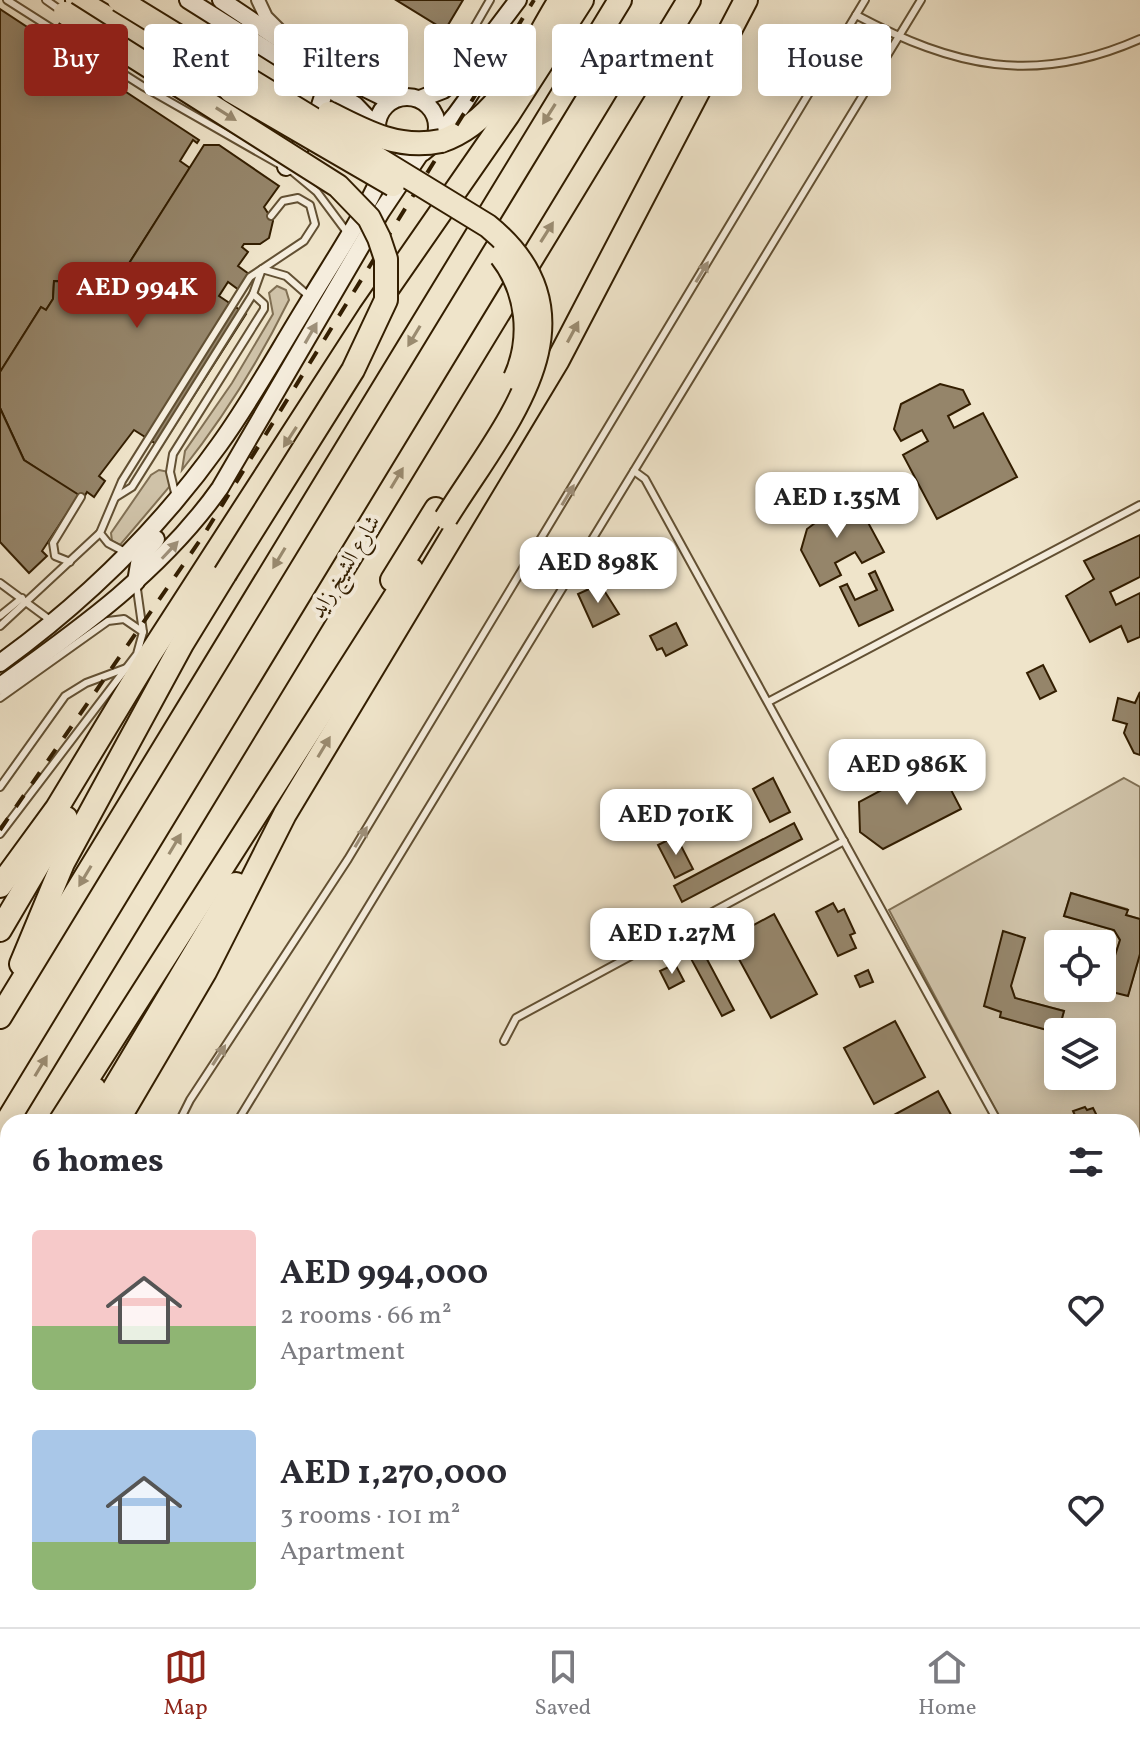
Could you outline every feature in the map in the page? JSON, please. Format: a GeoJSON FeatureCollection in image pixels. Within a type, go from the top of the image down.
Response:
{"type":"FeatureCollection","features":[{"type":"Feature","properties":{"kind":"highway"},"geometry":{"type":"LineString","coordinates":[[119,0],[159,24]]}},
{"type":"Feature","properties":{"kind":"highway"},"geometry":{"type":"LineString","coordinates":[[258,78],[373,135],[413,144],[438,139],[475,125],[493,107],[560,0]]}},
{"type":"Feature","properties":{"kind":"highway"},"geometry":{"type":"LineString","coordinates":[[0,886],[57,808],[106,732],[149,656],[361,327],[508,115],[582,0]]}},
{"type":"Feature","properties":{"kind":"highway"},"geometry":{"type":"LineString","coordinates":[[5,1008],[620,0]]}},
{"type":"Feature","properties":{"kind":"highway","name":"شارع الشيخ زايد"},"geometry":{"type":"LineString","coordinates":[[12,1114],[689,0]]}},
{"type":"Feature","properties":{"kind":"highway"},"geometry":{"type":"LineString","coordinates":[[99,1114],[236,885],[285,814],[558,360],[746,0]]}},
{"type":"Feature","properties":{"kind":"highway"},"geometry":{"type":"LineString","coordinates":[[71,7],[231,91],[481,237],[513,274],[526,321],[519,369],[441,514]]}},
{"type":"Feature","properties":{"kind":"highway"},"geometry":{"type":"LineString","coordinates":[[0,930],[99,763],[182,644],[368,342],[386,300],[386,259],[369,218],[338,186],[71,7]]}},
{"type":"Feature","properties":{"kind":"highway"},"geometry":{"type":"LineString","coordinates":[[84,1114],[106,1069],[243,846],[293,737],[535,369],[542,323],[532,278],[506,240],[258,84]]}},
{"type":"Feature","properties":{"kind":"highway"},"geometry":{"type":"LineString","coordinates":[[5,1008],[50,890],[182,644]]}},
{"type":"Feature","properties":{"kind":"highway"},"geometry":{"type":"LineString","coordinates":[[0,864],[106,732]]}},
{"type":"Feature","properties":{"kind":"highway"},"geometry":{"type":"LineString","coordinates":[[65,1114],[267,796]]}},
{"type":"Feature","properties":{"kind":"highway"},"geometry":{"type":"LineString","coordinates":[[122,1114],[212,959],[285,814]]}},
{"type":"Feature","properties":{"kind":"street"},"geometry":{"type":"LineString","coordinates":[[188,0],[274,54]]}},
{"type":"Feature","properties":{"kind":"street"},"geometry":{"type":"LineString","coordinates":[[221,0],[274,36]]}},
{"type":"Feature","properties":{"kind":"street"},"geometry":{"type":"LineString","coordinates":[[258,0],[274,26]]}},
{"type":"Feature","properties":{"kind":"street"},"geometry":{"type":"LineString","coordinates":[[501,24],[518,0]]}},
{"type":"Feature","properties":{"kind":"street"},"geometry":{"type":"LineString","coordinates":[[286,167],[312,130],[323,96]]}},
{"type":"Feature","properties":{"kind":"street"},"geometry":{"type":"LineString","coordinates":[[339,96],[363,112],[376,127],[380,142],[391,152],[405,157],[420,154]]}},
{"type":"Feature","properties":{"kind":"street"},"geometry":{"type":"LineString","coordinates":[[381,96],[391,101]]}},
{"type":"Feature","properties":{"kind":"street"},"geometry":{"type":"LineString","coordinates":[[376,127],[380,112],[391,101],[428,96]]}},
{"type":"Feature","properties":{"kind":"street"},"geometry":{"type":"LineString","coordinates":[[0,686],[136,582],[175,545],[220,488],[381,212],[420,154],[438,139],[469,96]]}},
{"type":"Feature","properties":{"kind":"street"},"geometry":{"type":"LineString","coordinates":[[420,99],[435,115],[438,139]]}},
{"type":"Feature","properties":{"kind":"street"},"geometry":{"type":"LineString","coordinates":[[0,663],[53,622],[128,553],[176,501],[218,446],[311,298],[374,192],[391,152]]}},
{"type":"Feature","properties":{"kind":"street"},"geometry":{"type":"LineString","coordinates":[[136,582],[140,558],[199,491],[218,446]]}},
{"type":"Feature","properties":{"kind":"lane"},"geometry":{"type":"LineString","coordinates":[[7,0],[144,87],[286,167],[317,192],[349,235]]}},
{"type":"Feature","properties":{"kind":"lane"},"geometry":{"type":"LineString","coordinates":[[46,0],[71,7]]}},
{"type":"Feature","properties":{"kind":"lane"},"geometry":{"type":"LineString","coordinates":[[476,24],[490,0]]}},
{"type":"Feature","properties":{"kind":"lane"},"geometry":{"type":"LineString","coordinates":[[183,1114],[348,859],[865,0]]}},
{"type":"Feature","properties":{"kind":"lane"},"geometry":{"type":"LineString","coordinates":[[242,1114],[921,0]]}},
{"type":"Feature","properties":{"kind":"lane"},"geometry":{"type":"LineString","coordinates":[[856,15],[937,54],[978,62],[1050,65],[1105,54],[1140,39]]}},
{"type":"Feature","properties":{"kind":"lane"},"geometry":{"type":"LineString","coordinates":[[0,626],[100,533],[122,481],[250,277],[304,241],[315,224],[310,205],[298,198],[283,201],[271,216]]}},
{"type":"Feature","properties":{"kind":"lane"},"geometry":{"type":"LineString","coordinates":[[116,497],[132,487],[253,294],[262,269]]}},
{"type":"Feature","properties":{"kind":"lane"},"geometry":{"type":"LineString","coordinates":[[262,269],[286,276],[311,298]]}},
{"type":"Feature","properties":{"kind":"lane"},"geometry":{"type":"LineString","coordinates":[[176,501],[171,459],[264,309],[263,302],[253,294]]}},
{"type":"Feature","properties":{"kind":"lane"},"geometry":{"type":"LineString","coordinates":[[634,471],[645,479],[994,1114]]}},
{"type":"Feature","properties":{"kind":"lane"},"geometry":{"type":"LineString","coordinates":[[70,562],[58,559],[52,547],[81,497]]}},
{"type":"Feature","properties":{"kind":"lane"},"geometry":{"type":"LineString","coordinates":[[768,702],[1140,505]]}},
{"type":"Feature","properties":{"kind":"lane"},"geometry":{"type":"LineString","coordinates":[[100,533],[108,543],[128,553]]}},
{"type":"Feature","properties":{"kind":"lane"},"geometry":{"type":"LineString","coordinates":[[0,834],[129,667],[140,647],[143,632],[136,582]]}},
{"type":"Feature","properties":{"kind":"lane"},"geometry":{"type":"LineString","coordinates":[[0,583],[53,622]]}},
{"type":"Feature","properties":{"kind":"lane"},"geometry":{"type":"LineString","coordinates":[[0,616],[25,600]]}},
{"type":"Feature","properties":{"kind":"lane"},"geometry":{"type":"LineString","coordinates":[[0,698],[108,621],[130,621],[143,632]]}},
{"type":"Feature","properties":{"kind":"lane"},"geometry":{"type":"LineString","coordinates":[[0,787],[65,696],[86,683],[129,667]]}},
{"type":"Feature","properties":{"kind":"lane"},"geometry":{"type":"LineString","coordinates":[[504,1041],[516,1018],[844,841]]}},
{"type":"Feature","properties":{"kind":"shaded area"},"geometry":{"type":"Polygon","coordinates":[[[277,286],[286,290],[289,300],[278,323],[226,409],[182,470],[185,451],[232,383],[273,314],[269,293],[277,286]]]}},
{"type":"Feature","properties":{"kind":"shaded area"},"geometry":{"type":"Polygon","coordinates":[[[159,470],[169,472],[170,486],[120,545],[112,541],[111,533],[151,475],[159,470]]]}},
{"type":"Feature","properties":{"kind":"shaded area"},"geometry":{"type":"Polygon","coordinates":[[[1124,778],[1140,787],[1140,919],[1126,915],[1127,909],[1071,893],[1064,916],[1114,930],[1044,930],[1044,1002],[1116,1002],[1116,992],[1128,995],[1140,954],[1140,1114],[998,1114],[889,910],[1124,778]]]}},
{"type":"Feature","properties":{"kind":"building"},"geometry":{"type":"Polygon","coordinates":[[[396,0],[463,0],[449,24],[435,24],[396,0]]]}},
{"type":"Feature","properties":{"kind":"building"},"geometry":{"type":"Polygon","coordinates":[[[0,9],[24,25],[24,96],[128,96],[128,93],[199,140],[197,143],[193,140],[180,161],[190,168],[128,265],[89,282],[54,281],[53,299],[46,310],[41,307],[0,372],[0,9]]]}},
{"type":"Feature","properties":{"kind":"building"},"geometry":{"type":"Polygon","coordinates":[[[204,145],[219,145],[279,186],[264,207],[273,221],[269,238],[260,244],[244,244],[242,247],[248,252],[238,266],[249,274],[239,290],[228,282],[219,296],[246,314],[161,447],[134,430],[99,476],[105,481],[94,497],[87,492],[83,499],[24,460],[0,408],[0,372],[41,307],[46,310],[53,299],[54,281],[89,282],[128,265],[204,145]]]}},
{"type":"Feature","properties":{"kind":"building"},"geometry":{"type":"Polygon","coordinates":[[[940,384],[963,390],[970,404],[948,416],[954,428],[983,413],[1017,477],[937,519],[903,455],[928,441],[922,430],[901,441],[894,429],[901,404],[940,384]]]}},
{"type":"Feature","properties":{"kind":"building"},"geometry":{"type":"Polygon","coordinates":[[[0,408],[24,460],[79,495],[42,551],[47,556],[29,573],[0,542],[0,408]]]}},
{"type":"Feature","properties":{"kind":"building"},"geometry":{"type":"Polygon","coordinates":[[[825,498],[834,513],[844,509],[864,515],[884,552],[862,563],[855,552],[835,563],[841,575],[820,586],[801,550],[807,529],[815,523],[807,508],[825,498]]]}},
{"type":"Feature","properties":{"kind":"building"},"geometry":{"type":"Polygon","coordinates":[[[1140,535],[1140,577],[1110,592],[1116,605],[1140,593],[1140,637],[1128,642],[1121,626],[1090,642],[1066,596],[1094,579],[1084,561],[1140,535]]]}},
{"type":"Feature","properties":{"kind":"building"},"geometry":{"type":"Polygon","coordinates":[[[875,571],[893,610],[859,626],[840,587],[847,584],[855,600],[877,590],[869,574],[875,571]]]}},
{"type":"Feature","properties":{"kind":"building"},"geometry":{"type":"Polygon","coordinates":[[[600,584],[619,614],[593,627],[578,594],[600,584]]]}},
{"type":"Feature","properties":{"kind":"building"},"geometry":{"type":"Polygon","coordinates":[[[676,623],[687,645],[666,656],[662,648],[657,650],[650,636],[676,623]]]}},
{"type":"Feature","properties":{"kind":"building"},"geometry":{"type":"Polygon","coordinates":[[[1043,665],[1056,691],[1040,699],[1027,673],[1043,665]]]}},
{"type":"Feature","properties":{"kind":"building"},"geometry":{"type":"Polygon","coordinates":[[[1140,692],[1140,755],[1134,753],[1124,733],[1127,724],[1113,720],[1118,698],[1135,703],[1140,692]]]}},
{"type":"Feature","properties":{"kind":"building"},"geometry":{"type":"Polygon","coordinates":[[[936,761],[961,809],[883,849],[860,832],[859,802],[936,761]]]}},
{"type":"Feature","properties":{"kind":"building"},"geometry":{"type":"Polygon","coordinates":[[[773,778],[790,812],[770,822],[753,789],[773,778]]]}},
{"type":"Feature","properties":{"kind":"building"},"geometry":{"type":"Polygon","coordinates":[[[794,823],[802,839],[682,902],[674,886],[794,823]]]}},
{"type":"Feature","properties":{"kind":"building"},"geometry":{"type":"Polygon","coordinates":[[[676,836],[693,869],[675,878],[658,845],[676,836]]]}},
{"type":"Feature","properties":{"kind":"building"},"geometry":{"type":"Polygon","coordinates":[[[1071,893],[1128,910],[1126,915],[1140,919],[1140,954],[1128,996],[1116,993],[1116,952],[1120,940],[1116,930],[1064,916],[1071,893]]]}},
{"type":"Feature","properties":{"kind":"building"},"geometry":{"type":"Polygon","coordinates":[[[833,903],[838,912],[844,909],[855,933],[850,935],[856,948],[838,956],[816,912],[833,903]]]}},
{"type":"Feature","properties":{"kind":"building"},"geometry":{"type":"Polygon","coordinates":[[[774,914],[817,994],[771,1018],[728,939],[774,914]]]}},
{"type":"Feature","properties":{"kind":"building"},"geometry":{"type":"Polygon","coordinates":[[[1003,931],[1025,938],[1011,986],[1015,998],[1064,1011],[1062,1018],[1044,1018],[1044,1029],[1000,1017],[1001,1012],[984,1006],[1003,931]]]}},
{"type":"Feature","properties":{"kind":"building"},"geometry":{"type":"Polygon","coordinates":[[[701,948],[734,1010],[722,1016],[689,955],[701,948]]]}},
{"type":"Feature","properties":{"kind":"building"},"geometry":{"type":"Polygon","coordinates":[[[675,964],[684,981],[669,989],[660,971],[675,964]]]}},
{"type":"Feature","properties":{"kind":"building"},"geometry":{"type":"Polygon","coordinates":[[[868,970],[873,982],[860,987],[855,976],[868,970]]]}},
{"type":"Feature","properties":{"kind":"building"},"geometry":{"type":"Polygon","coordinates":[[[895,1021],[925,1077],[874,1104],[844,1048],[895,1021]]]}},
{"type":"Feature","properties":{"kind":"building"},"geometry":{"type":"Polygon","coordinates":[[[938,1091],[951,1114],[896,1114],[938,1091]]]}},
{"type":"Feature","properties":{"kind":"building"},"geometry":{"type":"Polygon","coordinates":[[[1093,1108],[1096,1114],[1074,1114],[1073,1111],[1093,1108]]]}},
{"type":"Feature","properties":{"kind":"railway"},"geometry":{"type":"LineString","coordinates":[[0,830],[203,536],[534,0]]}}]}
